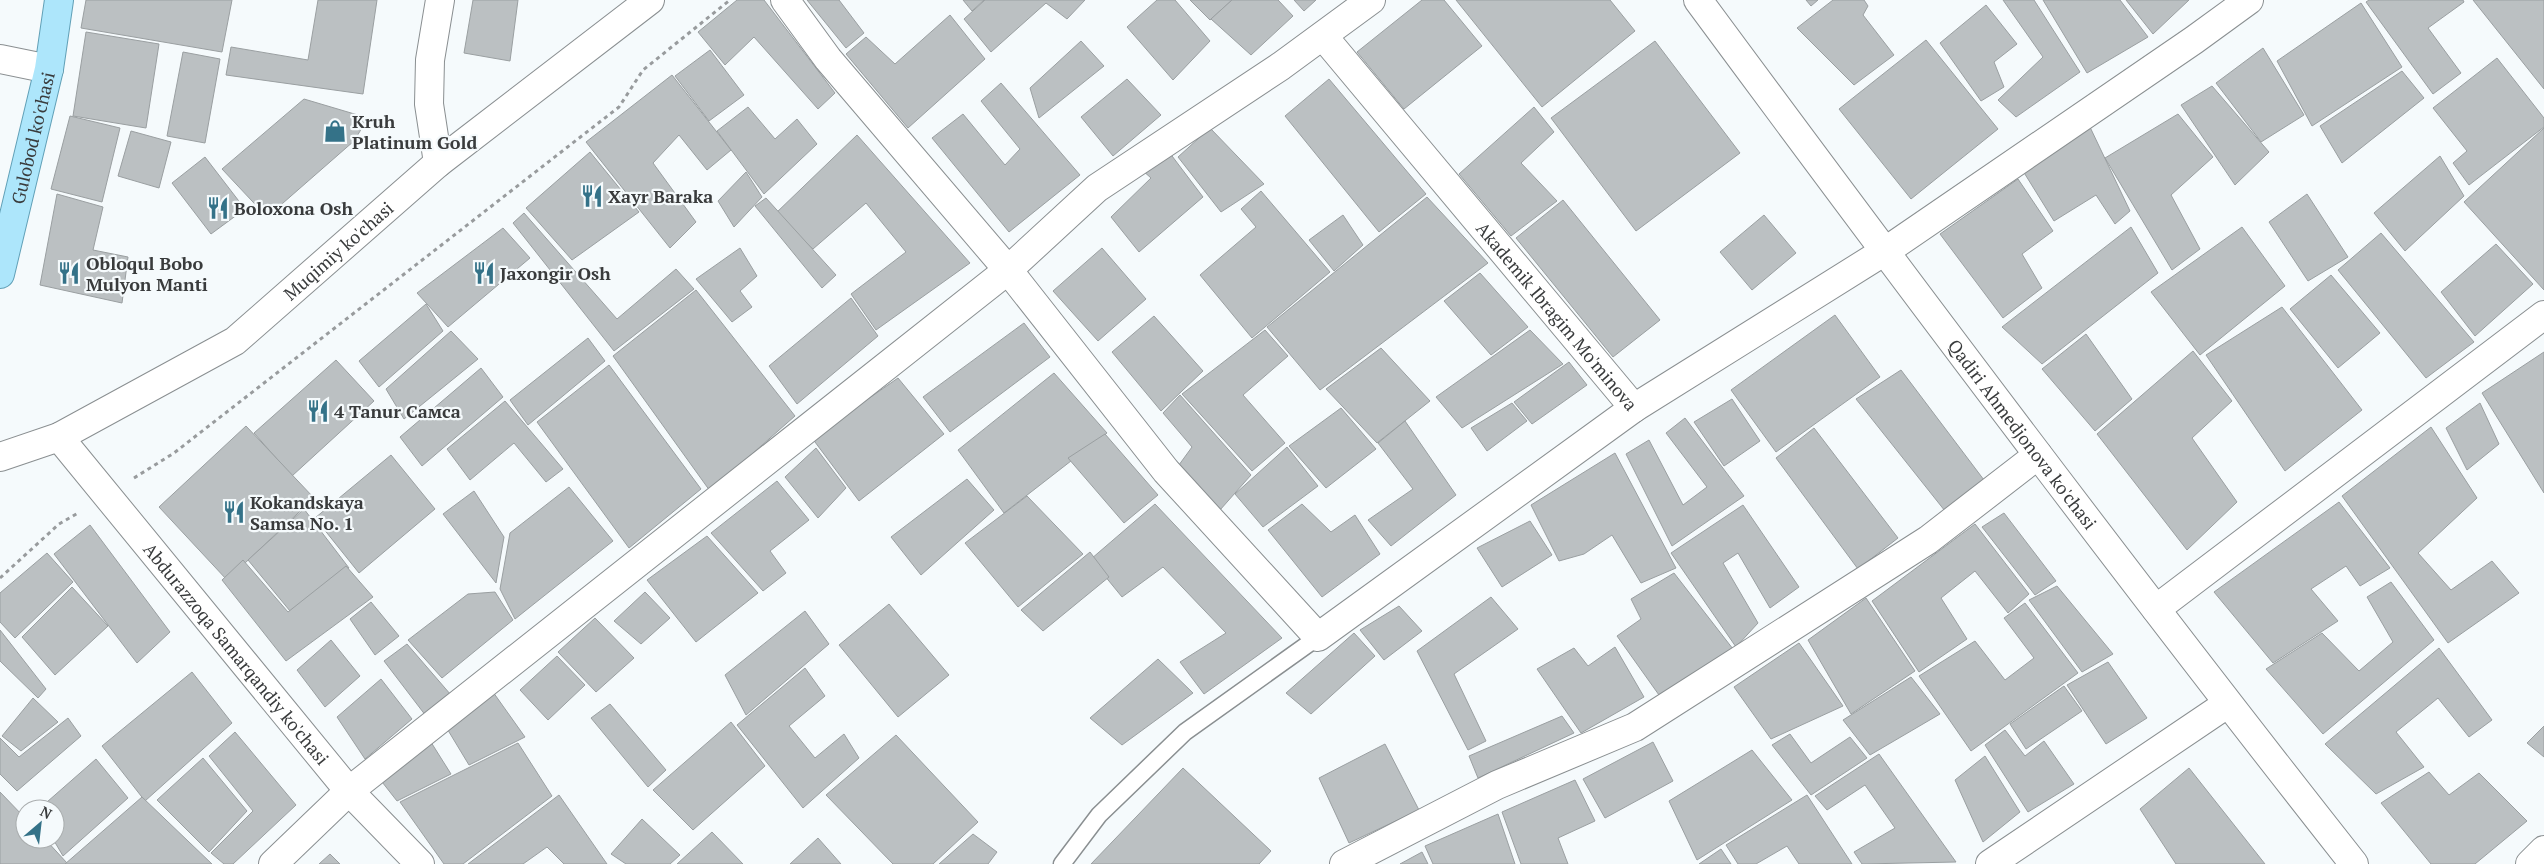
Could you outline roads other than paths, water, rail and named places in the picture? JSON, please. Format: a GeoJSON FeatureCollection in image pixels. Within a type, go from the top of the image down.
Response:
{"type":"FeatureCollection","features":[{"type":"Feature","properties":{"kind":"main road","name":"Gulobod ko'chasi"},"geometry":{"type":"LineString","coordinates":[[0,274],[49,69],[60,0]]}},
{"type":"Feature","properties":{"kind":"street"},"geometry":{"type":"LineString","coordinates":[[438,163],[429,104],[430,60],[440,0]]}},
{"type":"Feature","properties":{"kind":"street","name":"Muqimiy ko'chasi"},"geometry":{"type":"LineString","coordinates":[[0,457],[60,437],[235,341],[438,163],[650,0]]}},
{"type":"Feature","properties":{"kind":"street"},"geometry":{"type":"LineString","coordinates":[[785,0],[828,59],[1008,270],[1166,471],[1318,637],[1634,408]]}},
{"type":"Feature","properties":{"kind":"street"},"geometry":{"type":"LineString","coordinates":[[273,864],[349,791],[1008,270],[1097,188],[1323,36],[1370,0]]}},
{"type":"Feature","properties":{"kind":"street","name":"Qadiri Ahmedjonova ko'chasi"},"geometry":{"type":"LineString","coordinates":[[1698,0],[1888,249],[2038,455],[2227,704],[2354,864]]}},
{"type":"Feature","properties":{"kind":"street","name":"Akademik Ibragim Mo'minova"},"geometry":{"type":"LineString","coordinates":[[1323,36],[1634,408],[1888,249],[2194,40],[2249,0]]}},
{"type":"Feature","properties":{"kind":"street"},"geometry":{"type":"LineString","coordinates":[[0,59],[49,69]]}},
{"type":"Feature","properties":{"kind":"street"},"geometry":{"type":"LineString","coordinates":[[2156,609],[2544,315]]}},
{"type":"Feature","properties":{"kind":"street","name":"Abdurazzoqa Samarqandiy ko'chasi"},"geometry":{"type":"LineString","coordinates":[[60,437],[349,791],[420,864]]}},
{"type":"Feature","properties":{"kind":"street"},"geometry":{"type":"LineString","coordinates":[[1344,864],[1496,785],[1635,728],[1928,540],[2038,455]]}},
{"type":"Feature","properties":{"kind":"street"},"geometry":{"type":"LineString","coordinates":[[1990,864],[2227,704]]}},
{"type":"Feature","properties":{"kind":"street"},"geometry":{"type":"LineString","coordinates":[[2530,864],[2544,850]]}},
{"type":"Feature","properties":{"kind":"lane"},"geometry":{"type":"LineString","coordinates":[[1062,864],[1099,815],[1185,732],[1318,637]]}},
{"type":"Feature","properties":{"kind":"place","name":"Kruh Platinum Gold"},"geometry":{"type":"Point","coordinates":[335,131]}},
{"type":"Feature","properties":{"kind":"place","name":"Xayr Baraka"},"geometry":{"type":"Point","coordinates":[592,196]}},
{"type":"Feature","properties":{"kind":"place","name":"Boloxona Osh"},"geometry":{"type":"Point","coordinates":[218,208]}},
{"type":"Feature","properties":{"kind":"place","name":"Obloqul Bobo Mulyon Manti"},"geometry":{"type":"Point","coordinates":[69,273]}},
{"type":"Feature","properties":{"kind":"place","name":"Jaxongir Osh"},"geometry":{"type":"Point","coordinates":[484,273]}},
{"type":"Feature","properties":{"kind":"place","name":"4 Tanur Самса"},"geometry":{"type":"Point","coordinates":[318,411]}},
{"type":"Feature","properties":{"kind":"place","name":"Kokandskaya Samsa No. 1"},"geometry":{"type":"Point","coordinates":[234,512]}}]}
